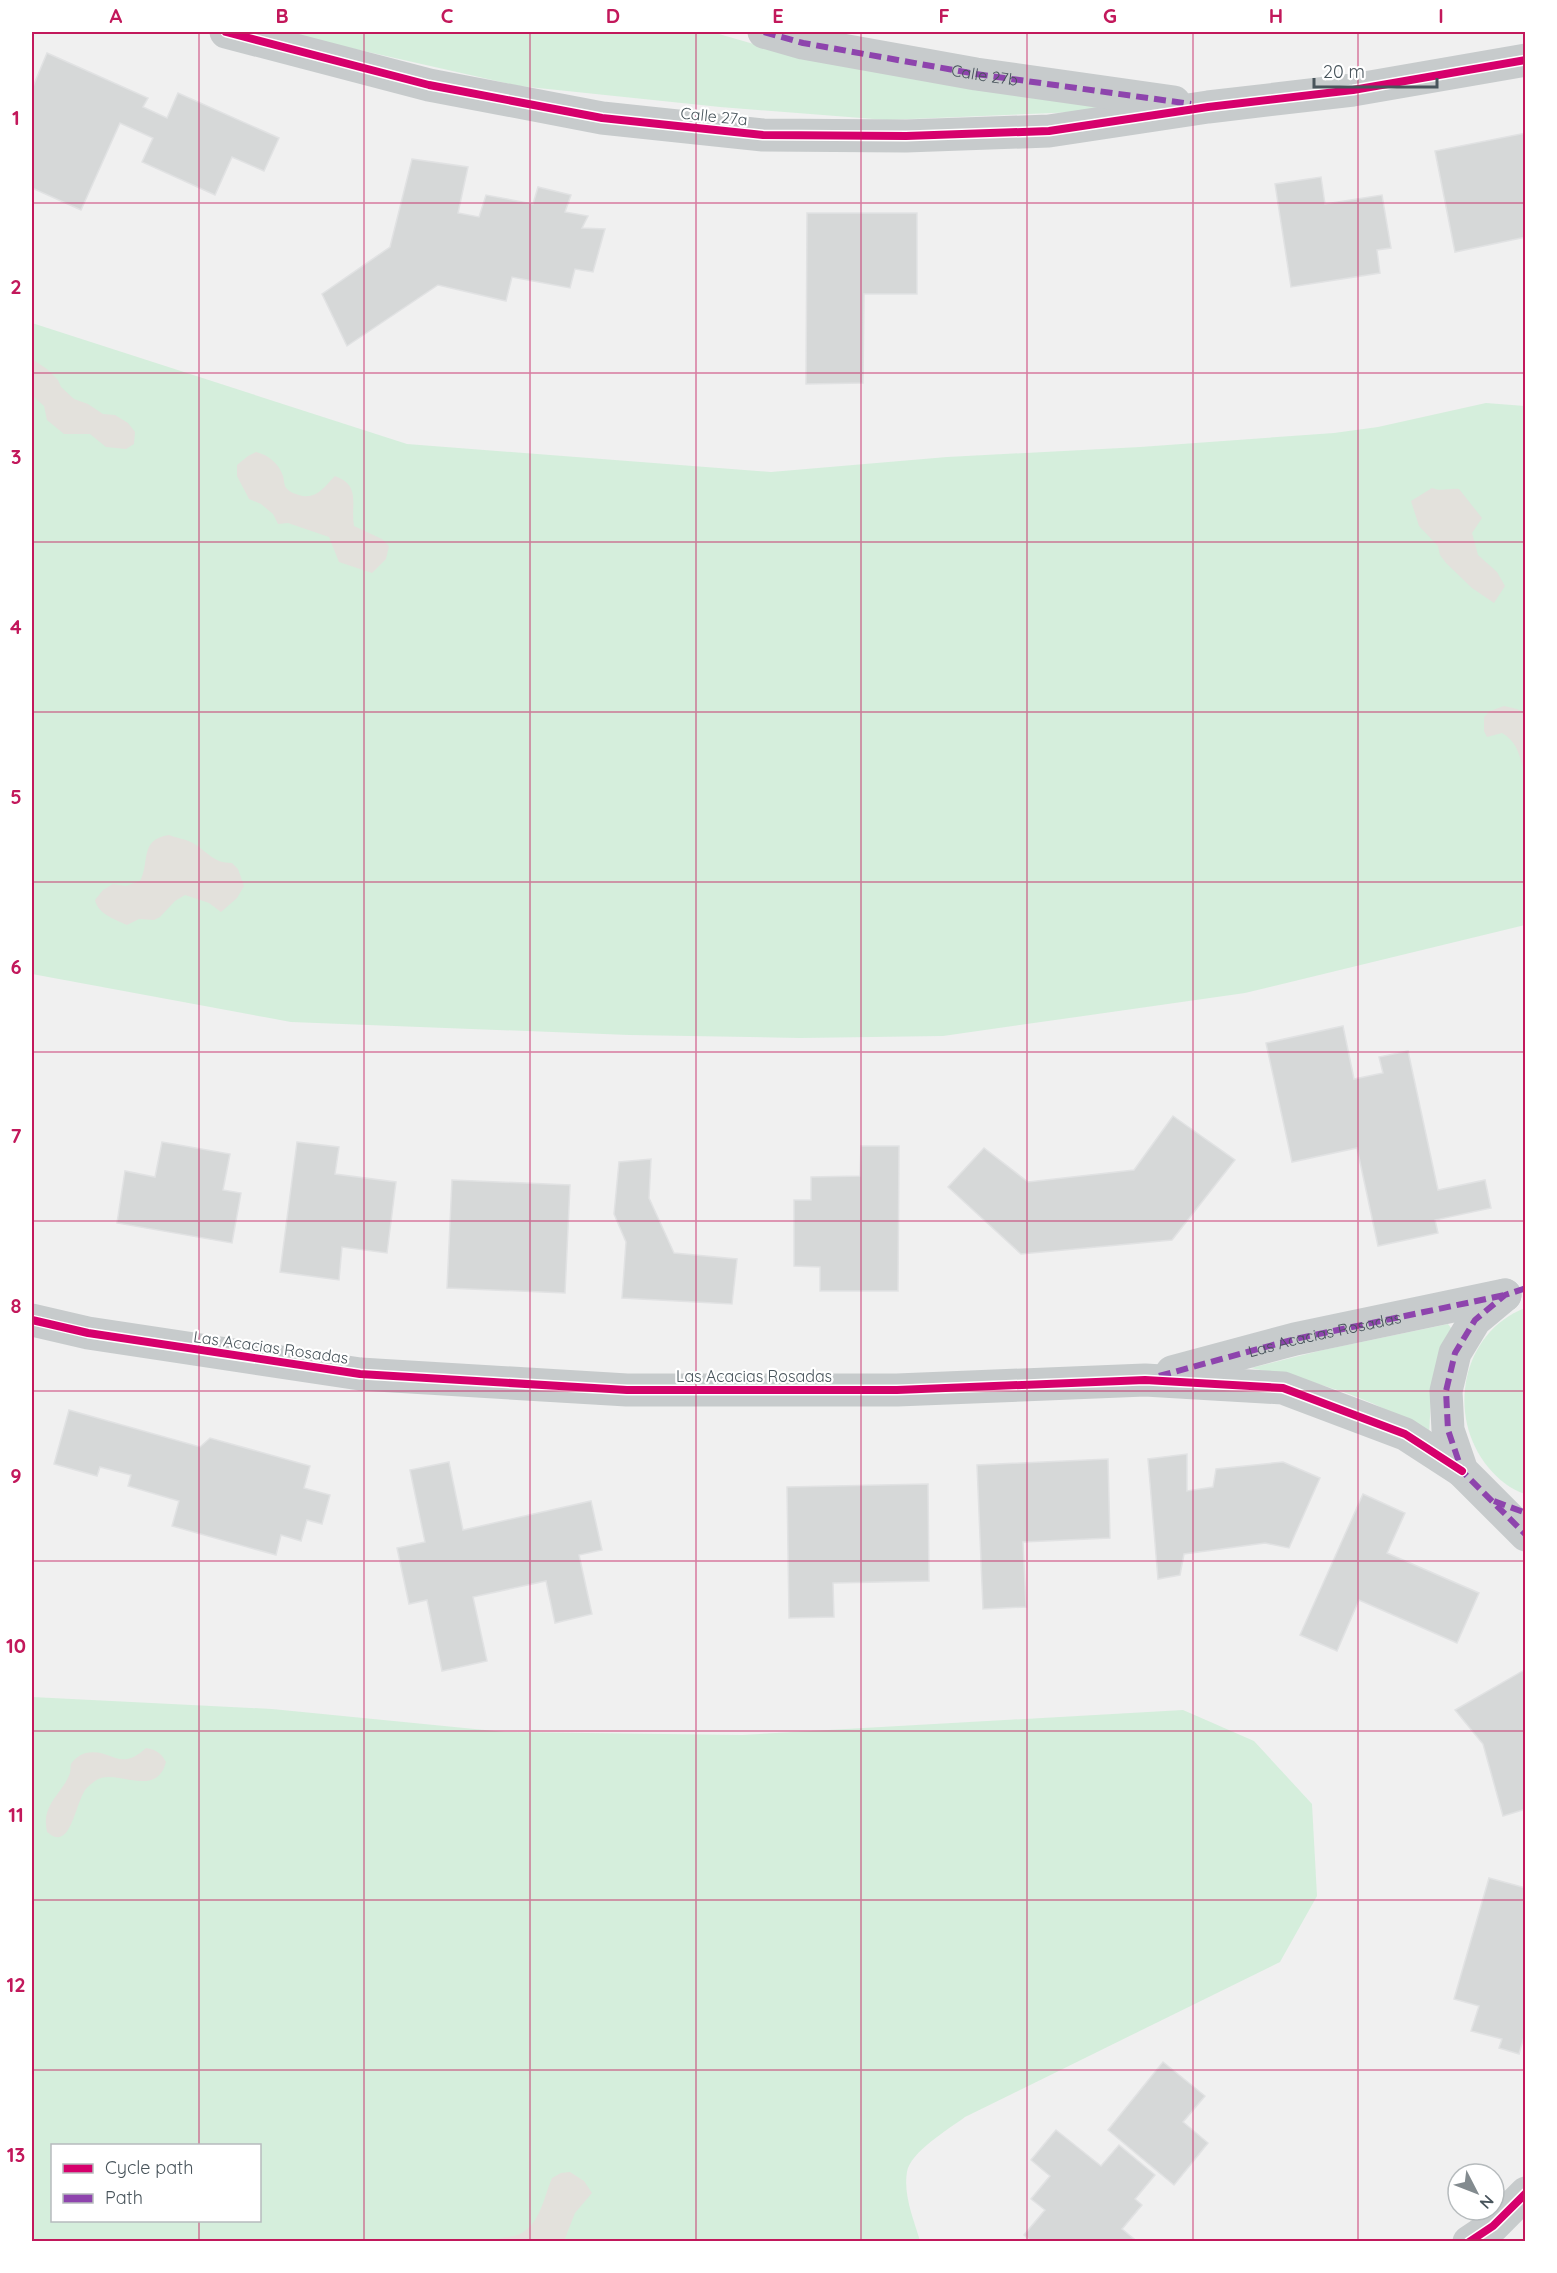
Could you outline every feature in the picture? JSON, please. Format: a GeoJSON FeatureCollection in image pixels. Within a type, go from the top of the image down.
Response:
{"type":"FeatureCollection","features":[{"type":"Feature","properties":{"kind":"street","name":"Calle 27a"},"geometry":{"type":"LineString","coordinates":[[226,32],[429,85],[602,118],[763,135],[906,135],[1049,131],[1208,106]]}},
{"type":"Feature","properties":{"kind":"street","name":"Calle 27b"},"geometry":{"type":"LineString","coordinates":[[764,32],[803,43],[976,74],[1208,106]]}},
{"type":"Feature","properties":{"kind":"street"},"geometry":{"type":"LineString","coordinates":[[1208,106],[1353,90],[1526,60]]}},
{"type":"Feature","properties":{"kind":"street"},"geometry":{"type":"LineString","coordinates":[[1515,1291],[1475,1320],[1455,1353],[1446,1391],[1448,1430],[1462,1471],[1526,1535]]}},
{"type":"Feature","properties":{"kind":"street","name":"Las Acacias Rosadas"},"geometry":{"type":"LineString","coordinates":[[1145,1380],[1294,1339],[1515,1291]]}},
{"type":"Feature","properties":{"kind":"street","name":"Las Acacias Rosadas"},"geometry":{"type":"LineString","coordinates":[[32,1320],[88,1333],[360,1374],[627,1390],[897,1390],[1145,1380],[1283,1388],[1405,1434],[1462,1471]]}},
{"type":"Feature","properties":{"kind":"street"},"geometry":{"type":"LineString","coordinates":[[1491,1500],[1526,1513]]}},
{"type":"Feature","properties":{"kind":"street"},"geometry":{"type":"LineString","coordinates":[[1468,2241],[1494,2226],[1526,2193]]}},
{"type":"Feature","properties":{"kind":"green space"},"geometry":{"type":"Polygon","coordinates":[[[290,32],[712,32],[785,53],[1124,110],[887,120],[720,107],[519,86],[324,42],[290,32]]]}},
{"type":"Feature","properties":{"kind":"green space"},"geometry":{"type":"Polygon","coordinates":[[[32,323],[407,444],[771,472],[947,457],[1140,447],[1334,433],[1378,427],[1486,403],[1525,406],[1525,925],[1245,993],[943,1036],[800,1038],[629,1035],[291,1022],[32,974],[32,323]]]}},
{"type":"Feature","properties":{"kind":"green space"},"geometry":{"type":"Polygon","coordinates":[[[1525,1308],[1525,1494],[1505,1484],[1488,1467],[1475,1447],[1467,1424],[1464,1401],[1467,1378],[1474,1356],[1486,1336],[1503,1320],[1525,1308]]]}},
{"type":"Feature","properties":{"kind":"green space"},"geometry":{"type":"Polygon","coordinates":[[[1448,1324],[1454,1332],[1431,1396],[1429,1436],[1388,1411],[1344,1392],[1251,1368],[1323,1350],[1448,1324]]]}},
{"type":"Feature","properties":{"kind":"green space"},"geometry":{"type":"Polygon","coordinates":[[[32,1697],[272,1709],[505,1732],[742,1735],[1183,1710],[1254,1741],[1312,1804],[1317,1896],[1280,1962],[965,2117],[931,2142],[910,2164],[906,2181],[912,2216],[920,2241],[32,2242],[32,1697]]]}},
{"type":"Feature","properties":{"kind":"sand"},"geometry":{"type":"Polygon","coordinates":[[[32,359],[47,369],[74,399],[88,404],[103,414],[115,415],[128,423],[135,432],[134,444],[126,449],[106,447],[90,434],[64,434],[47,420],[44,406],[32,395],[32,359]]]}},
{"type":"Feature","properties":{"kind":"sand"},"geometry":{"type":"Polygon","coordinates":[[[256,452],[265,455],[276,464],[286,487],[294,494],[314,495],[335,476],[343,480],[352,491],[354,526],[382,539],[389,546],[386,559],[372,573],[339,562],[329,537],[288,523],[278,524],[273,514],[261,504],[249,499],[237,476],[237,465],[256,452]]]}},
{"type":"Feature","properties":{"kind":"sand"},"geometry":{"type":"Polygon","coordinates":[[[1432,488],[1459,489],[1482,518],[1472,533],[1478,555],[1497,572],[1505,586],[1494,603],[1472,588],[1446,563],[1440,555],[1438,546],[1419,526],[1411,501],[1432,488]]]}},
{"type":"Feature","properties":{"kind":"sand"},"geometry":{"type":"Polygon","coordinates":[[[1504,706],[1525,713],[1525,774],[1518,751],[1512,741],[1502,733],[1487,737],[1484,731],[1484,717],[1490,711],[1504,706]]]}},
{"type":"Feature","properties":{"kind":"sand"},"geometry":{"type":"Polygon","coordinates":[[[169,835],[193,843],[215,859],[232,863],[238,869],[244,886],[237,898],[221,912],[209,903],[185,895],[175,901],[160,917],[154,920],[139,919],[127,925],[99,909],[95,900],[103,890],[113,884],[126,886],[140,881],[149,847],[153,841],[169,835]]]}},
{"type":"Feature","properties":{"kind":"sand"},"geometry":{"type":"Polygon","coordinates":[[[146,1748],[158,1752],[166,1762],[155,1778],[147,1781],[109,1777],[98,1779],[84,1792],[68,1830],[63,1836],[56,1837],[47,1832],[46,1818],[49,1808],[68,1778],[71,1764],[76,1759],[84,1754],[95,1752],[129,1759],[146,1748]]]}},
{"type":"Feature","properties":{"kind":"sand"},"geometry":{"type":"Polygon","coordinates":[[[570,2172],[584,2181],[592,2193],[575,2213],[564,2241],[493,2241],[527,2230],[537,2217],[552,2178],[561,2173],[570,2172]]]}},
{"type":"Feature","properties":{"kind":"building"},"geometry":{"type":"Polygon","coordinates":[[[47,53],[148,98],[143,107],[167,118],[178,93],[279,138],[264,171],[232,157],[215,195],[142,162],[153,138],[120,123],[81,210],[32,188],[32,89],[47,53]]]}},
{"type":"Feature","properties":{"kind":"building"},"geometry":{"type":"Polygon","coordinates":[[[1526,133],[1526,237],[1455,252],[1435,151],[1526,133]]]}},
{"type":"Feature","properties":{"kind":"building"},"geometry":{"type":"Polygon","coordinates":[[[412,159],[468,167],[458,213],[479,217],[486,195],[533,204],[538,187],[571,195],[565,212],[588,216],[582,228],[605,229],[593,272],[575,269],[570,288],[512,277],[506,301],[438,285],[347,346],[322,294],[390,247],[412,159]]]}},
{"type":"Feature","properties":{"kind":"building"},"geometry":{"type":"Polygon","coordinates":[[[1321,177],[1325,204],[1382,195],[1391,248],[1377,250],[1380,273],[1291,287],[1275,184],[1321,177]]]}},
{"type":"Feature","properties":{"kind":"building"},"geometry":{"type":"Polygon","coordinates":[[[807,213],[917,213],[917,294],[864,294],[863,383],[806,384],[807,213]]]}},
{"type":"Feature","properties":{"kind":"building"},"geometry":{"type":"Polygon","coordinates":[[[1343,1026],[1354,1079],[1383,1073],[1379,1057],[1408,1051],[1438,1190],[1485,1180],[1491,1208],[1435,1220],[1438,1233],[1378,1246],[1357,1148],[1292,1162],[1266,1043],[1343,1026]]]}},
{"type":"Feature","properties":{"kind":"building"},"geometry":{"type":"Polygon","coordinates":[[[1173,1116],[1235,1160],[1172,1240],[1021,1254],[948,1187],[984,1148],[1028,1182],[1134,1170],[1173,1116]]]}},
{"type":"Feature","properties":{"kind":"building"},"geometry":{"type":"Polygon","coordinates":[[[162,1142],[230,1154],[223,1190],[241,1193],[232,1243],[117,1223],[125,1171],[155,1177],[162,1142]]]}},
{"type":"Feature","properties":{"kind":"building"},"geometry":{"type":"Polygon","coordinates":[[[297,1142],[339,1147],[335,1174],[396,1182],[387,1253],[342,1247],[339,1280],[280,1272],[297,1142]]]}},
{"type":"Feature","properties":{"kind":"building"},"geometry":{"type":"Polygon","coordinates":[[[861,1146],[899,1146],[898,1291],[820,1291],[820,1267],[794,1266],[794,1200],[811,1200],[811,1177],[860,1176],[861,1146]]]}},
{"type":"Feature","properties":{"kind":"building"},"geometry":{"type":"Polygon","coordinates":[[[651,1159],[649,1198],[674,1253],[737,1259],[732,1304],[622,1298],[626,1242],[614,1214],[619,1162],[651,1159]]]}},
{"type":"Feature","properties":{"kind":"building"},"geometry":{"type":"Polygon","coordinates":[[[452,1180],[570,1185],[565,1293],[447,1288],[452,1180]]]}},
{"type":"Feature","properties":{"kind":"building"},"geometry":{"type":"Polygon","coordinates":[[[69,1410],[200,1447],[210,1438],[310,1466],[304,1488],[330,1495],[322,1524],[307,1520],[301,1541],[281,1535],[276,1555],[172,1526],[179,1501],[128,1486],[131,1475],[100,1467],[97,1476],[54,1464],[69,1410]]]}},
{"type":"Feature","properties":{"kind":"building"},"geometry":{"type":"Polygon","coordinates":[[[1187,1454],[1187,1491],[1213,1487],[1216,1469],[1283,1462],[1320,1478],[1289,1548],[1265,1543],[1184,1554],[1180,1575],[1158,1579],[1148,1459],[1187,1454]]]}},
{"type":"Feature","properties":{"kind":"building"},"geometry":{"type":"Polygon","coordinates":[[[1108,1459],[1110,1538],[1023,1542],[1026,1607],[983,1609],[977,1465],[1108,1459]]]}},
{"type":"Feature","properties":{"kind":"building"},"geometry":{"type":"Polygon","coordinates":[[[449,1462],[463,1530],[591,1501],[602,1550],[579,1555],[592,1614],[555,1623],[546,1581],[473,1597],[487,1661],[442,1671],[427,1600],[409,1604],[397,1548],[425,1542],[410,1470],[449,1462]]]}},
{"type":"Feature","properties":{"kind":"building"},"geometry":{"type":"Polygon","coordinates":[[[928,1484],[929,1581],[833,1583],[834,1617],[789,1618],[787,1487],[928,1484]]]}},
{"type":"Feature","properties":{"kind":"building"},"geometry":{"type":"Polygon","coordinates":[[[1363,1494],[1405,1513],[1387,1553],[1479,1593],[1457,1643],[1359,1600],[1337,1651],[1300,1635],[1363,1494]]]}},
{"type":"Feature","properties":{"kind":"building"},"geometry":{"type":"Polygon","coordinates":[[[1526,1669],[1526,1809],[1503,1816],[1483,1744],[1455,1710],[1526,1669]]]}},
{"type":"Feature","properties":{"kind":"building"},"geometry":{"type":"Polygon","coordinates":[[[1489,1878],[1526,1888],[1526,2030],[1519,2054],[1499,2048],[1502,2039],[1471,2031],[1479,2006],[1454,1999],[1489,1878]]]}},
{"type":"Feature","properties":{"kind":"building"},"geometry":{"type":"Polygon","coordinates":[[[1163,2062],[1205,2096],[1183,2122],[1208,2143],[1174,2185],[1108,2130],[1163,2062]]]}},
{"type":"Feature","properties":{"kind":"building"},"geometry":{"type":"Polygon","coordinates":[[[1056,2130],[1101,2166],[1119,2145],[1155,2175],[1135,2199],[1142,2205],[1122,2229],[1134,2239],[1132,2242],[1032,2242],[1024,2235],[1045,2210],[1031,2199],[1050,2176],[1031,2160],[1056,2130]]]}},
{"type":"Feature","properties":{"kind":"marked path"},"geometry":{"type":"LineString","coordinates":[[764,32],[803,43],[976,74],[1191,104]]}},
{"type":"Feature","properties":{"kind":"marked path"},"geometry":{"type":"LineString","coordinates":[[1526,1288],[1505,1295],[1475,1320],[1455,1353],[1446,1391],[1448,1430],[1462,1471],[1526,1535]]}},
{"type":"Feature","properties":{"kind":"marked path"},"geometry":{"type":"LineString","coordinates":[[1159,1376],[1295,1339],[1505,1295]]}},
{"type":"Feature","properties":{"kind":"marked path"},"geometry":{"type":"LineString","coordinates":[[1494,1501],[1526,1513]]}},
{"type":"Feature","properties":{"kind":"cycle path"},"geometry":{"type":"LineString","coordinates":[[226,32],[429,85],[602,118],[763,135],[906,136],[1049,131],[1208,107],[1353,90],[1526,60]]}},
{"type":"Feature","properties":{"kind":"cycle path"},"geometry":{"type":"LineString","coordinates":[[32,1320],[88,1333],[360,1374],[627,1390],[897,1390],[1145,1380],[1283,1388],[1405,1434],[1462,1471]]}},
{"type":"Feature","properties":{"kind":"cycle path"},"geometry":{"type":"LineString","coordinates":[[1469,2242],[1493,2226],[1526,2193]]}}]}
